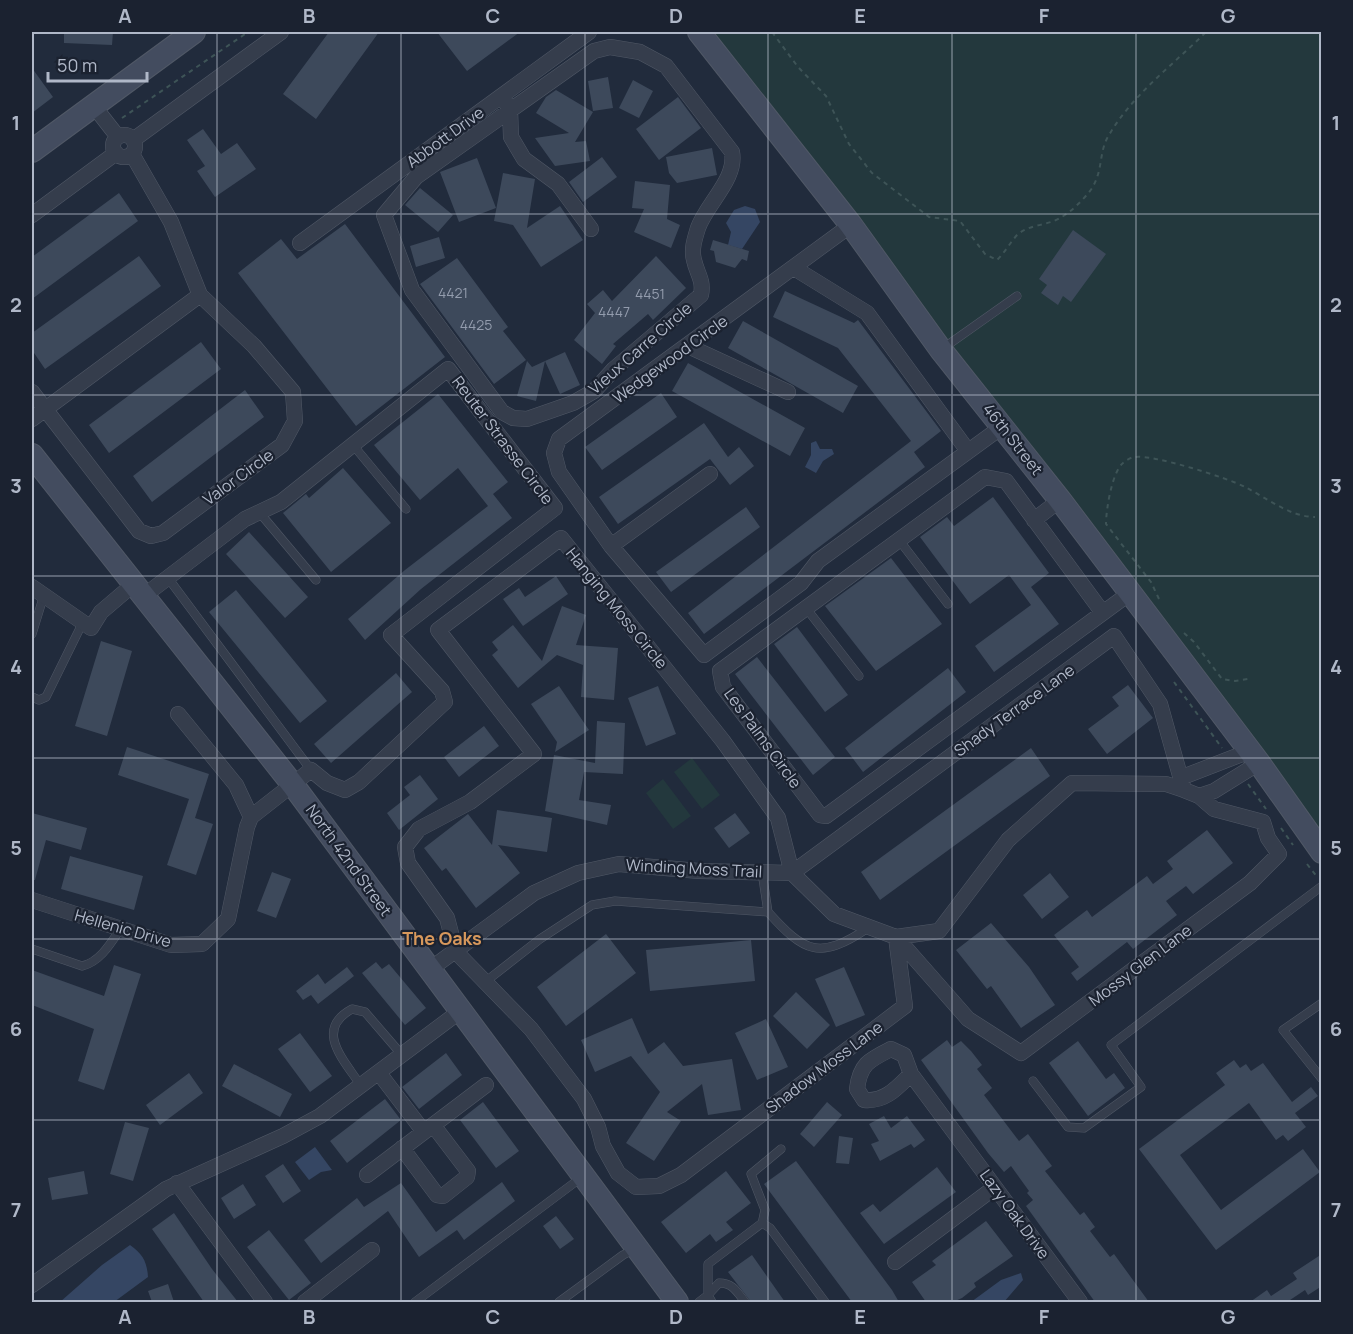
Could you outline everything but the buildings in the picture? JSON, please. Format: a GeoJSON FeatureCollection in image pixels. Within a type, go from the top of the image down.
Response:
{"type":"FeatureCollection","features":[{"type":"Feature","properties":{"kind":"street"},"geometry":{"type":"LineString","coordinates":[[32,151],[194,32]]}},
{"type":"Feature","properties":{"kind":"street"},"geometry":{"type":"LineString","coordinates":[[32,215],[116,153],[113,145],[281,32]]}},
{"type":"Feature","properties":{"kind":"street","name":"Abbott Drive"},"geometry":{"type":"LineString","coordinates":[[300,243],[590,32]]}},
{"type":"Feature","properties":{"kind":"street","name":"46th Street"},"geometry":{"type":"LineString","coordinates":[[699,32],[851,225],[941,350],[1060,500],[1254,757],[1322,852]]}},
{"type":"Feature","properties":{"kind":"street","name":"Vieux Carre Circle"},"geometry":{"type":"LineString","coordinates":[[610,47],[625,48],[640,52],[666,66],[732,152],[734,161],[725,182],[707,208],[695,239],[693,259],[702,276],[701,295],[614,369],[594,391],[573,403],[527,419],[513,418],[502,412],[412,290],[384,215],[416,177],[510,109],[594,51],[610,47]]}},
{"type":"Feature","properties":{"kind":"street"},"geometry":{"type":"LineString","coordinates":[[500,96],[510,109],[511,137],[524,159],[558,184],[591,229]]}},
{"type":"Feature","properties":{"kind":"street","name":"Valor Circle"},"geometry":{"type":"LineString","coordinates":[[32,392],[139,531],[152,536],[163,532],[282,445],[295,422],[293,392],[254,346],[200,295],[171,222],[124,139],[93,105]]}},
{"type":"Feature","properties":{"kind":"street","name":"Wedgewood Circle"},"geometry":{"type":"LineString","coordinates":[[720,671],[611,546],[559,472],[554,453],[559,439],[851,225]]}},
{"type":"Feature","properties":{"kind":"street"},"geometry":{"type":"LineString","coordinates":[[794,268],[867,313],[968,451]]}},
{"type":"Feature","properties":{"kind":"street"},"geometry":{"type":"LineString","coordinates":[[32,419],[200,295]]}},
{"type":"Feature","properties":{"kind":"street"},"geometry":{"type":"LineString","coordinates":[[688,346],[788,392]]}},
{"type":"Feature","properties":{"kind":"street","name":"Reuter Strasse Circle"},"geometry":{"type":"LineString","coordinates":[[140,589],[168,578],[245,519],[281,502],[448,369],[555,508],[391,635],[442,691],[445,702],[359,782],[345,790],[327,783],[311,770]]}},
{"type":"Feature","properties":{"kind":"street"},"geometry":{"type":"LineString","coordinates":[[704,655],[801,584],[818,561],[1003,426]]}},
{"type":"Feature","properties":{"kind":"street","name":"North 42nd Street"},"geometry":{"type":"LineString","coordinates":[[32,454],[293,784],[459,1012],[677,1302]]}},
{"type":"Feature","properties":{"kind":"street"},"geometry":{"type":"LineString","coordinates":[[611,546],[710,474]]}},
{"type":"Feature","properties":{"kind":"street","name":"Les Palms Circle"},"geometry":{"type":"LineString","coordinates":[[1100,615],[1100,609],[1006,481],[985,477],[720,671],[723,687],[820,814],[826,816],[1130,593]]}},
{"type":"Feature","properties":{"kind":"street"},"geometry":{"type":"LineString","coordinates":[[1034,520],[1060,500]]}},
{"type":"Feature","properties":{"kind":"street","name":"Hanging Moss Circle"},"geometry":{"type":"LineString","coordinates":[[456,952],[447,918],[408,863],[405,848],[419,829],[470,802],[534,754],[438,630],[561,538],[723,741],[778,818],[792,873]]}},
{"type":"Feature","properties":{"kind":"street"},"geometry":{"type":"LineString","coordinates":[[38,591],[91,628],[101,612],[140,589]]}},
{"type":"Feature","properties":{"kind":"street","name":"Shady Terrace Lane"},"geometry":{"type":"LineString","coordinates":[[792,873],[1114,636],[1160,704],[1181,779]]}},
{"type":"Feature","properties":{"kind":"street"},"geometry":{"type":"LineString","coordinates":[[178,714],[236,785],[251,817],[311,770]]}},
{"type":"Feature","properties":{"kind":"street"},"geometry":{"type":"LineString","coordinates":[[792,873],[834,914],[896,938],[939,931],[1008,840],[1072,783],[1167,784],[1254,757]]}},
{"type":"Feature","properties":{"kind":"street"},"geometry":{"type":"LineString","coordinates":[[1199,796],[1214,791],[1254,757]]}},
{"type":"Feature","properties":{"kind":"street","name":"Mossy Glen Lane"},"geometry":{"type":"LineString","coordinates":[[896,938],[968,1019],[1021,1053],[1250,883],[1279,854],[1268,838],[1263,822],[1214,809],[1181,779]]}},
{"type":"Feature","properties":{"kind":"street","name":"Hellenic Drive"},"geometry":{"type":"LineString","coordinates":[[32,900],[171,945],[202,944],[228,919],[247,826],[251,817]]}},
{"type":"Feature","properties":{"kind":"street","name":"Winding Moss Trail"},"geometry":{"type":"LineString","coordinates":[[429,970],[534,892],[578,873],[619,864],[699,871],[792,873]]}},
{"type":"Feature","properties":{"kind":"street","name":"Shadow Moss Lane"},"geometry":{"type":"LineString","coordinates":[[456,952],[531,1029],[584,1099],[598,1127],[603,1146],[618,1173],[636,1186],[659,1186],[681,1175],[905,1006],[896,938]]}},
{"type":"Feature","properties":{"kind":"street"},"geometry":{"type":"LineString","coordinates":[[32,1285],[177,1183],[302,1126],[379,1073],[459,1012]]}},
{"type":"Feature","properties":{"kind":"street"},"geometry":{"type":"LineString","coordinates":[[379,1073],[468,1172],[467,1177],[443,1196],[437,1195],[402,1148]]}},
{"type":"Feature","properties":{"kind":"street","name":"Lazy Oak Drive"},"geometry":{"type":"LineString","coordinates":[[911,1074],[1080,1302]]}},
{"type":"Feature","properties":{"kind":"street"},"geometry":{"type":"LineString","coordinates":[[367,1175],[486,1085]]}},
{"type":"Feature","properties":{"kind":"street"},"geometry":{"type":"LineString","coordinates":[[177,1183],[265,1302]]}},
{"type":"Feature","properties":{"kind":"street"},"geometry":{"type":"LineString","coordinates":[[895,1262],[994,1188]]}},
{"type":"Feature","properties":{"kind":"street"},"geometry":{"type":"LineString","coordinates":[[305,1302],[372,1250]]}},
{"type":"Feature","properties":{"kind":"lane"},"geometry":{"type":"LineString","coordinates":[[941,350],[1017,296]]}},
{"type":"Feature","properties":{"kind":"lane"},"geometry":{"type":"LineString","coordinates":[[353,445],[406,509]]}},
{"type":"Feature","properties":{"kind":"lane"},"geometry":{"type":"LineString","coordinates":[[259,512],[315,580]]}},
{"type":"Feature","properties":{"kind":"lane"},"geometry":{"type":"LineString","coordinates":[[899,540],[948,604]]}},
{"type":"Feature","properties":{"kind":"lane"},"geometry":{"type":"LineString","coordinates":[[168,578],[311,770]]}},
{"type":"Feature","properties":{"kind":"lane"},"geometry":{"type":"LineString","coordinates":[[32,634],[38,591]]}},
{"type":"Feature","properties":{"kind":"lane"},"geometry":{"type":"LineString","coordinates":[[806,608],[859,676]]}},
{"type":"Feature","properties":{"kind":"lane"},"geometry":{"type":"LineString","coordinates":[[32,697],[39,700],[46,697],[83,622]]}},
{"type":"Feature","properties":{"kind":"lane"},"geometry":{"type":"LineString","coordinates":[[762,872],[768,912],[791,937],[809,947],[834,945],[854,937],[869,927]]}},
{"type":"Feature","properties":{"kind":"lane"},"geometry":{"type":"LineString","coordinates":[[1032,1082],[1068,1127],[1084,1128],[1141,1087],[1111,1045],[1322,886]]}},
{"type":"Feature","properties":{"kind":"lane"},"geometry":{"type":"LineString","coordinates":[[485,982],[540,939],[592,905],[615,901],[768,912]]}},
{"type":"Feature","properties":{"kind":"lane"},"geometry":{"type":"LineString","coordinates":[[32,949],[82,966],[91,964],[106,950],[121,928]]}},
{"type":"Feature","properties":{"kind":"lane"},"geometry":{"type":"LineString","coordinates":[[1322,1003],[1283,1030],[1322,1079]]}},
{"type":"Feature","properties":{"kind":"lane"},"geometry":{"type":"LineString","coordinates":[[361,1086],[332,1039],[333,1029],[342,1014],[352,1009],[365,1012],[402,1055]]}},
{"type":"Feature","properties":{"kind":"lane"},"geometry":{"type":"LineString","coordinates":[[710,1299],[708,1264],[762,1224],[765,1210],[751,1174],[781,1149]]}},
{"type":"Feature","properties":{"kind":"lane"},"geometry":{"type":"LineString","coordinates":[[415,1302],[583,1176]]}},
{"type":"Feature","properties":{"kind":"lane"},"geometry":{"type":"LineString","coordinates":[[762,1224],[770,1228],[825,1302]]}},
{"type":"Feature","properties":{"kind":"lane"},"geometry":{"type":"LineString","coordinates":[[559,1302],[622,1256],[637,1248]]}},
{"type":"Feature","properties":{"kind":"lane"},"geometry":{"type":"LineString","coordinates":[[699,1302],[710,1299],[719,1283],[727,1283],[745,1302]]}},
{"type":"Feature","properties":{"kind":"path"},"geometry":{"type":"LineString","coordinates":[[124,139],[248,32]]}},
{"type":"Feature","properties":{"kind":"path"},"geometry":{"type":"LineString","coordinates":[[772,32],[798,67],[826,96],[849,144],[872,173],[929,217],[960,221],[985,254],[997,260],[1008,250],[1018,235],[1038,224],[1058,220],[1080,202],[1091,189],[1102,167],[1104,144],[1121,117],[1146,88],[1206,32]]}},
{"type":"Feature","properties":{"kind":"path"},"geometry":{"type":"LineString","coordinates":[[1160,603],[1151,582],[1106,524],[1106,512],[1113,482],[1118,469],[1124,462],[1134,457],[1179,465],[1243,486],[1294,514],[1316,517]]}},
{"type":"Feature","properties":{"kind":"path"},"geometry":{"type":"LineString","coordinates":[[1183,632],[1194,642],[1222,679],[1235,681],[1248,679]]}},
{"type":"Feature","properties":{"kind":"green space"},"geometry":{"type":"Polygon","coordinates":[[[710,32],[1321,32],[1321,838],[710,32]]]}},
{"type":"Feature","properties":{"kind":"green space"},"geometry":{"type":"Polygon","coordinates":[[[692,758],[720,795],[702,809],[674,772],[692,758]]]}},
{"type":"Feature","properties":{"kind":"green space"},"geometry":{"type":"Polygon","coordinates":[[[663,779],[691,816],[673,829],[646,793],[663,779]]]}},
{"type":"Feature","properties":{"kind":"water"},"geometry":{"type":"Polygon","coordinates":[[[745,206],[755,209],[760,222],[742,249],[728,245],[731,232],[726,223],[734,210],[745,206]]]}},
{"type":"Feature","properties":{"kind":"water"},"geometry":{"type":"Polygon","coordinates":[[[816,441],[820,449],[832,449],[834,454],[823,461],[816,473],[805,467],[811,455],[811,443],[816,441]]]}},
{"type":"Feature","properties":{"kind":"water"},"geometry":{"type":"Polygon","coordinates":[[[315,1147],[332,1170],[321,1172],[309,1180],[295,1162],[315,1147]]]}},
{"type":"Feature","properties":{"kind":"water"},"geometry":{"type":"Polygon","coordinates":[[[130,1245],[144,1259],[148,1277],[114,1302],[60,1302],[102,1265],[130,1245]]]}},
{"type":"Feature","properties":{"kind":"water"},"geometry":{"type":"Polygon","coordinates":[[[1021,1273],[1023,1280],[1004,1302],[971,1302],[1001,1280],[1021,1273]]]}},
{"type":"Feature","properties":{"kind":"district","name":"The Oaks"},"geometry":{"type":"Point","coordinates":[442,938]}}]}
